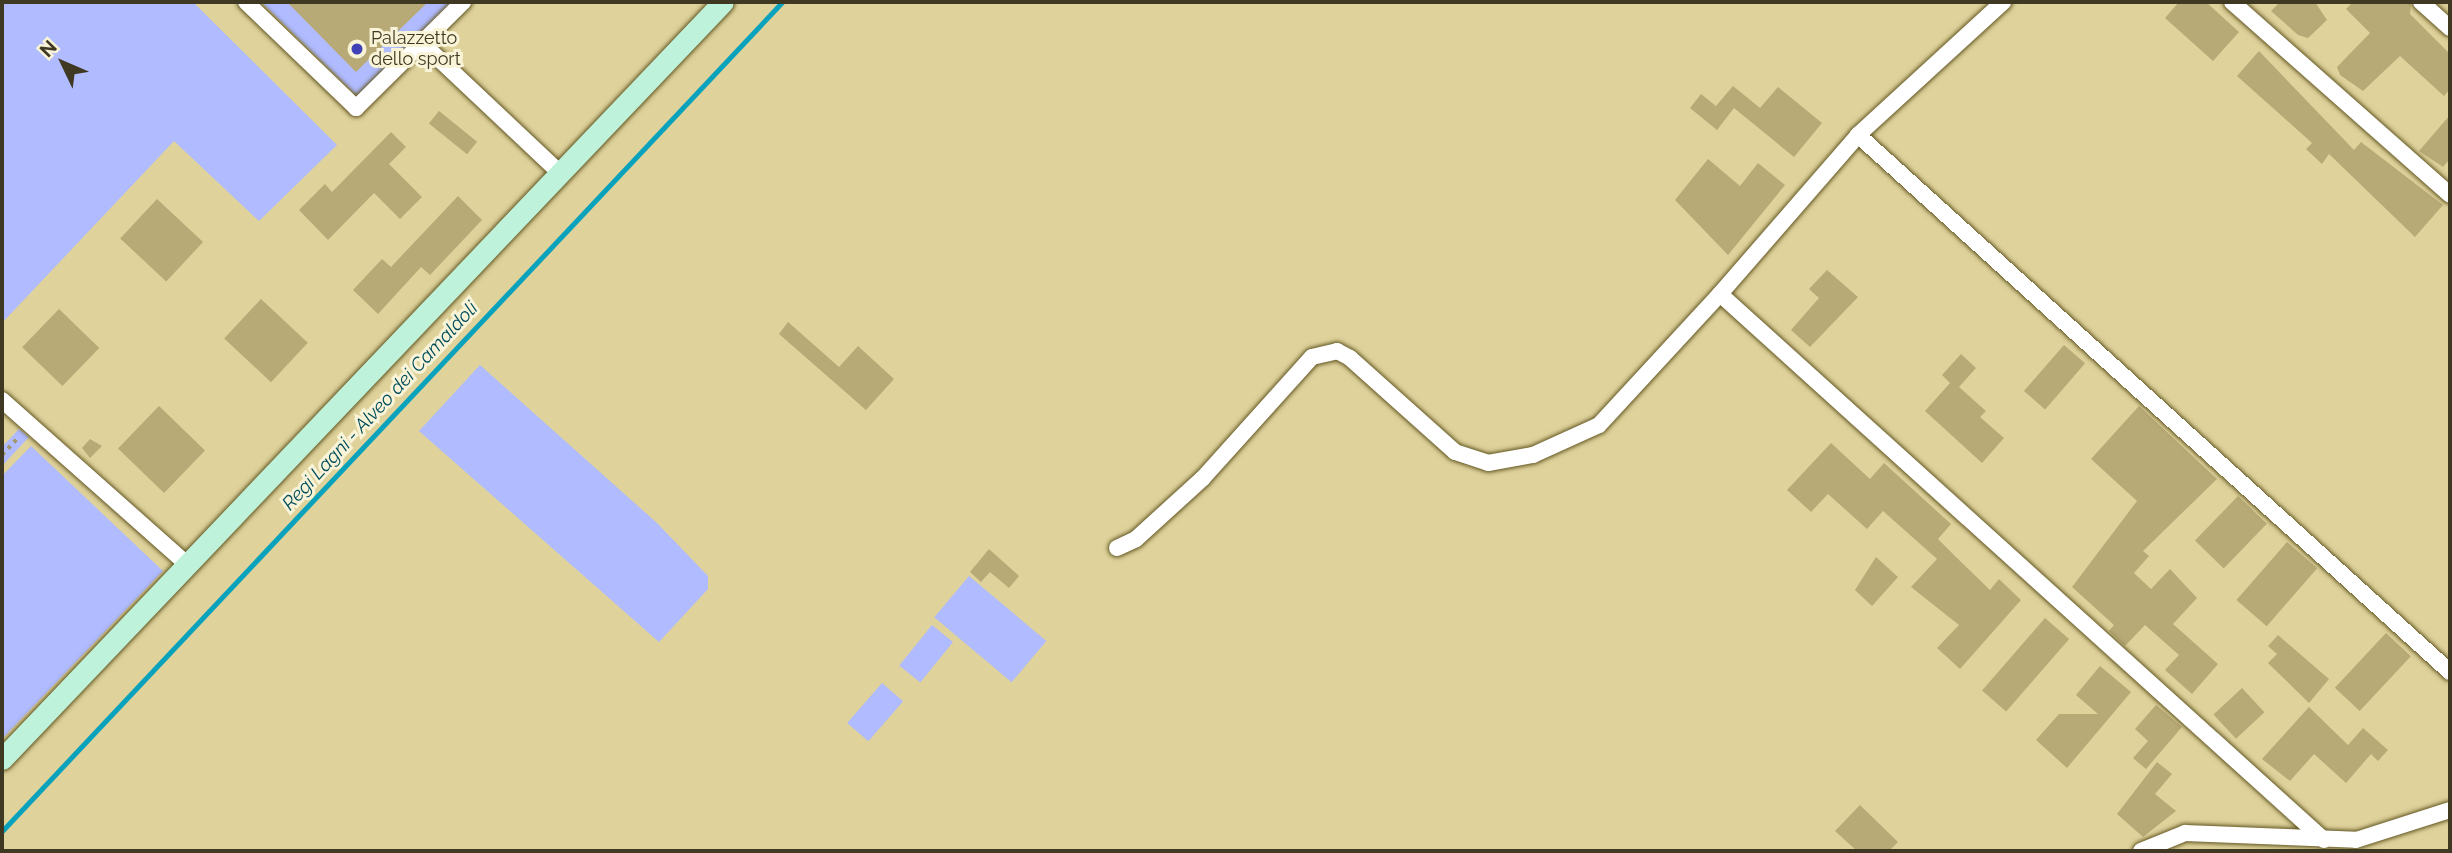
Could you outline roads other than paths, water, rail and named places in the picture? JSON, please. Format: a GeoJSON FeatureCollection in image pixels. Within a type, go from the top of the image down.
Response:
{"type":"FeatureCollection","features":[{"type":"Feature","properties":{"kind":"street"},"geometry":{"type":"LineString","coordinates":[[246,2],[356,108],[463,2]]}},
{"type":"Feature","properties":{"kind":"street"},"geometry":{"type":"LineString","coordinates":[[2,759],[557,170],[723,2]]}},
{"type":"Feature","properties":{"kind":"street"},"geometry":{"type":"LineString","coordinates":[[1117,548],[1136,539],[1203,478],[1312,357],[1337,351],[1350,358],[1455,452],[1488,463],[1533,455],[1599,425],[1720,294],[1858,135],[2003,2]]}},
{"type":"Feature","properties":{"kind":"street"},"geometry":{"type":"LineString","coordinates":[[2232,2],[2450,195]]}},
{"type":"Feature","properties":{"kind":"street"},"geometry":{"type":"LineString","coordinates":[[2421,2],[2450,28]]}},
{"type":"Feature","properties":{"kind":"street"},"geometry":{"type":"LineString","coordinates":[[422,43],[557,170]]}},
{"type":"Feature","properties":{"kind":"street"},"geometry":{"type":"LineString","coordinates":[[1858,135],[2450,672]]}},
{"type":"Feature","properties":{"kind":"street"},"geometry":{"type":"LineString","coordinates":[[1720,294],[2324,840]]}},
{"type":"Feature","properties":{"kind":"street"},"geometry":{"type":"LineString","coordinates":[[2,400],[187,564]]}},
{"type":"Feature","properties":{"kind":"street"},"geometry":{"type":"LineString","coordinates":[[2141,851],[2185,833],[2324,840],[2367,838],[2450,810]]}},
{"type":"Feature","properties":{"kind":"waterway","name":"Regi Lagni - Alveo dei Camaldoli"},"geometry":{"type":"LineString","coordinates":[[2,831],[782,2]]}},
{"type":"Feature","properties":{"kind":"place","name":"Palazzetto dello sport"},"geometry":{"type":"Point","coordinates":[357,49]}}]}
